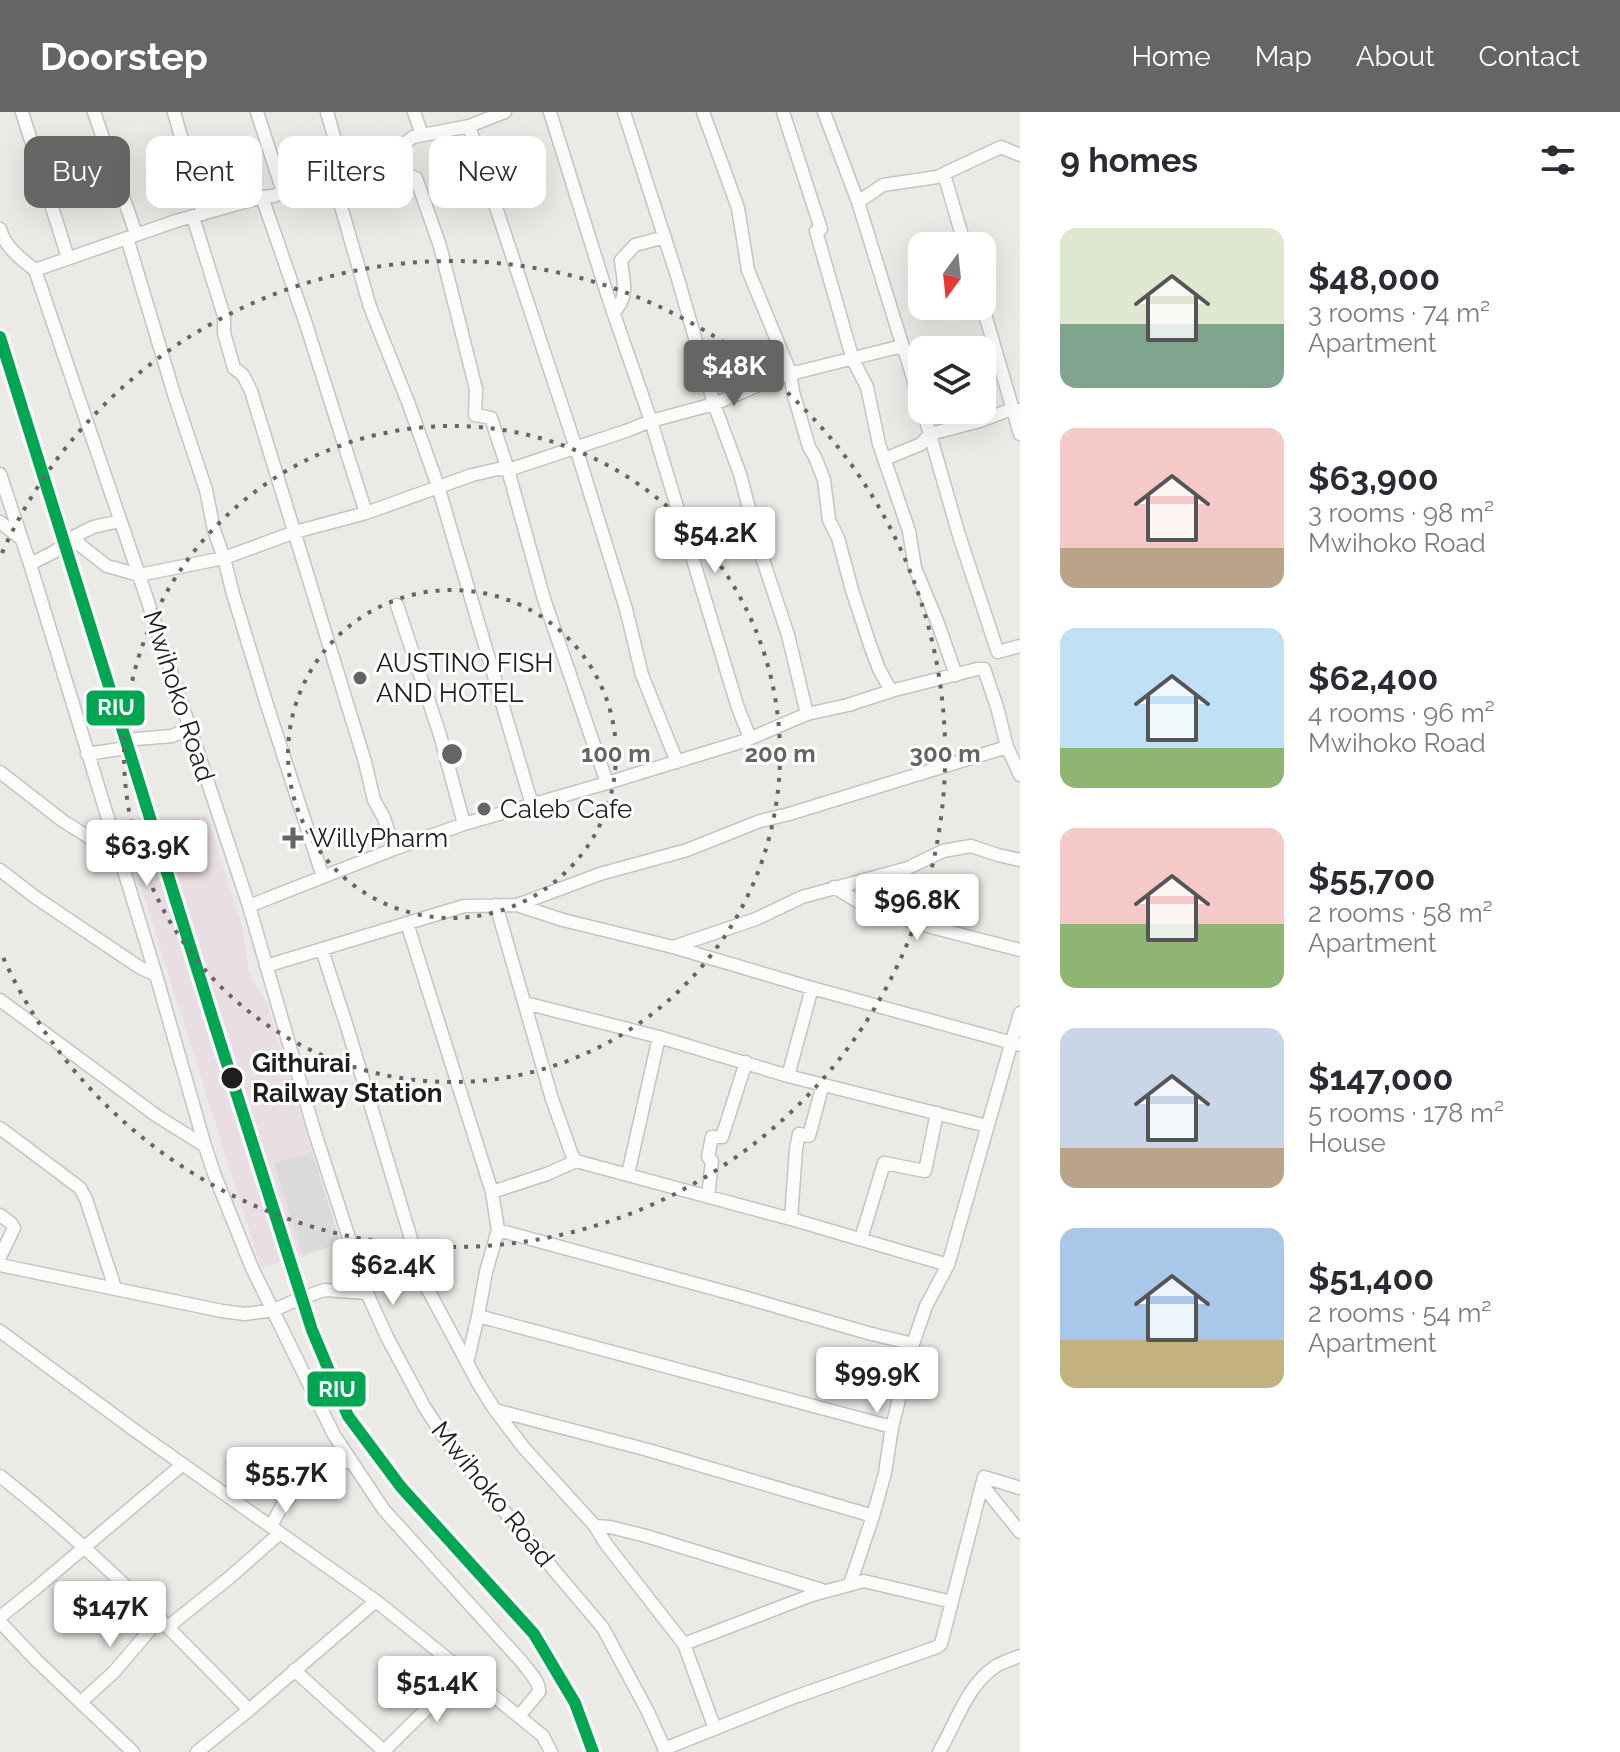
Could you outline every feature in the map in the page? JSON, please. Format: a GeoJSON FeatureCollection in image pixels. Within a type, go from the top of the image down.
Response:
{"type":"FeatureCollection","features":[{"type":"Feature","properties":{"kind":"street"},"geometry":{"type":"LineString","coordinates":[[22,112],[68,258]]}},
{"type":"Feature","properties":{"kind":"street"},"geometry":{"type":"LineString","coordinates":[[94,112],[206,490],[233,594],[323,877]]}},
{"type":"Feature","properties":{"kind":"street"},"geometry":{"type":"LineString","coordinates":[[174,112],[234,368],[243,375],[251,391],[374,800],[384,818],[394,849]]}},
{"type":"Feature","properties":{"kind":"street"},"geometry":{"type":"LineString","coordinates":[[257,112],[278,177]]}},
{"type":"Feature","properties":{"kind":"street"},"geometry":{"type":"LineString","coordinates":[[327,112],[331,136]]}},
{"type":"Feature","properties":{"kind":"street"},"geometry":{"type":"LineString","coordinates":[[414,112],[422,135]]}},
{"type":"Feature","properties":{"kind":"street"},"geometry":{"type":"LineString","coordinates":[[413,137],[469,126],[487,116],[505,112]]}},
{"type":"Feature","properties":{"kind":"street"},"geometry":{"type":"LineString","coordinates":[[550,112],[613,313],[651,421],[733,693],[750,738]]}},
{"type":"Feature","properties":{"kind":"street"},"geometry":{"type":"LineString","coordinates":[[624,112],[714,404],[740,474],[761,554],[788,635],[807,714]]}},
{"type":"Feature","properties":{"kind":"street"},"geometry":{"type":"LineString","coordinates":[[703,112],[738,208],[748,270],[790,372],[809,447],[824,480],[829,520],[838,538],[870,645],[891,691]]}},
{"type":"Feature","properties":{"kind":"street"},"geometry":{"type":"LineString","coordinates":[[783,112],[821,229],[816,231],[853,360],[867,387],[879,444],[909,531],[915,568],[956,675]]}},
{"type":"Feature","properties":{"kind":"street"},"geometry":{"type":"LineString","coordinates":[[824,112],[858,202],[908,363]]}},
{"type":"Feature","properties":{"kind":"street"},"geometry":{"type":"LineString","coordinates":[[469,126],[576,448],[626,609],[642,675],[677,762]]}},
{"type":"Feature","properties":{"kind":"street"},"geometry":{"type":"LineString","coordinates":[[858,202],[883,185],[937,177],[1001,147],[1020,155]]}},
{"type":"Feature","properties":{"kind":"street"},"geometry":{"type":"LineString","coordinates":[[944,174],[961,232]]}},
{"type":"Feature","properties":{"kind":"street"},"geometry":{"type":"LineString","coordinates":[[413,177],[416,178],[440,246],[476,389],[475,415],[491,418],[544,599],[607,783]]}},
{"type":"Feature","properties":{"kind":"street"},"geometry":{"type":"LineString","coordinates":[[278,193],[262,197],[366,513]]}},
{"type":"Feature","properties":{"kind":"street"},"geometry":{"type":"LineString","coordinates":[[35,270],[223,208]]}},
{"type":"Feature","properties":{"kind":"street"},"geometry":{"type":"LineString","coordinates":[[346,208],[370,307],[438,486],[532,805]]}},
{"type":"Feature","properties":{"kind":"street","name":"Mwihoko Road"},"geometry":{"type":"LineString","coordinates":[[0,229],[9,246],[35,270],[249,906],[315,1133],[367,1293],[393,1348],[455,1453],[603,1628],[665,1750]]}},
{"type":"Feature","properties":{"kind":"street"},"geometry":{"type":"LineString","coordinates":[[613,313],[625,298],[621,260],[635,245],[665,237]]}},
{"type":"Feature","properties":{"kind":"street"},"geometry":{"type":"LineString","coordinates":[[987,320],[1016,409],[1020,434]]}},
{"type":"Feature","properties":{"kind":"street"},"geometry":{"type":"LineString","coordinates":[[75,536],[80,545],[107,566],[139,575],[224,558],[295,532],[366,513],[438,486],[498,469],[508,470],[651,421],[714,404],[790,372],[903,347]]}},
{"type":"Feature","properties":{"kind":"street"},"geometry":{"type":"LineString","coordinates":[[885,459],[921,444],[930,434],[1016,409]]}},
{"type":"Feature","properties":{"kind":"street"},"geometry":{"type":"LineString","coordinates":[[927,424],[997,650],[1020,646]]}},
{"type":"Feature","properties":{"kind":"street"},"geometry":{"type":"LineString","coordinates":[[0,474],[156,975],[205,1146],[252,1268],[334,1435],[384,1510],[537,1682],[539,1692],[519,1716]]}},
{"type":"Feature","properties":{"kind":"street"},"geometry":{"type":"LineString","coordinates":[[30,564],[54,552],[75,536],[103,524],[120,521]]}},
{"type":"Feature","properties":{"kind":"street"},"geometry":{"type":"LineString","coordinates":[[0,522],[19,537]]}},
{"type":"Feature","properties":{"kind":"street"},"geometry":{"type":"LineString","coordinates":[[397,605],[440,735],[464,824]]}},
{"type":"Feature","properties":{"kind":"street"},"geometry":{"type":"LineString","coordinates":[[249,906],[464,824],[677,762],[750,738],[807,714],[984,669],[1007,747],[1020,775]]}},
{"type":"Feature","properties":{"kind":"street"},"geometry":{"type":"LineString","coordinates":[[87,754],[120,749],[136,739],[172,736],[190,728]]}},
{"type":"Feature","properties":{"kind":"street"},"geometry":{"type":"LineString","coordinates":[[517,905],[600,874],[687,850],[760,821],[1007,747]]}},
{"type":"Feature","properties":{"kind":"street"},"geometry":{"type":"LineString","coordinates":[[0,772],[63,821],[87,836],[116,848]]}},
{"type":"Feature","properties":{"kind":"street"},"geometry":{"type":"LineString","coordinates":[[673,947],[756,919],[802,897],[908,868],[943,851],[971,846],[1020,860]]}},
{"type":"Feature","properties":{"kind":"street"},"geometry":{"type":"LineString","coordinates":[[0,870],[139,967],[156,975]]}},
{"type":"Feature","properties":{"kind":"street"},"geometry":{"type":"LineString","coordinates":[[834,887],[869,908],[1020,950]]}},
{"type":"Feature","properties":{"kind":"street"},"geometry":{"type":"LineString","coordinates":[[496,905],[552,1099],[576,1161]]}},
{"type":"Feature","properties":{"kind":"street"},"geometry":{"type":"LineString","coordinates":[[266,966],[464,906],[517,905],[1016,1044]]}},
{"type":"Feature","properties":{"kind":"street"},"geometry":{"type":"LineString","coordinates":[[407,923],[492,1192],[498,1230],[467,1363]]}},
{"type":"Feature","properties":{"kind":"street"},"geometry":{"type":"LineString","coordinates":[[322,950],[424,1282],[495,1410],[524,1448],[595,1526],[684,1644],[715,1729]]}},
{"type":"Feature","properties":{"kind":"street"},"geometry":{"type":"LineString","coordinates":[[788,1076],[812,988]]}},
{"type":"Feature","properties":{"kind":"street"},"geometry":{"type":"LineString","coordinates":[[0,1000],[157,1116],[205,1146]]}},
{"type":"Feature","properties":{"kind":"street"},"geometry":{"type":"LineString","coordinates":[[525,1003],[659,1037],[788,1076],[987,1126]]}},
{"type":"Feature","properties":{"kind":"street"},"geometry":{"type":"LineString","coordinates":[[850,1584],[885,1473],[892,1427],[913,1344],[926,1306],[948,1265],[987,1126],[1016,1044],[1020,1013]]}},
{"type":"Feature","properties":{"kind":"street"},"geometry":{"type":"LineString","coordinates":[[628,1174],[659,1037]]}},
{"type":"Feature","properties":{"kind":"street"},"geometry":{"type":"LineString","coordinates":[[708,1197],[712,1161],[708,1157],[712,1137],[722,1137],[746,1062]]}},
{"type":"Feature","properties":{"kind":"street"},"geometry":{"type":"LineString","coordinates":[[791,1219],[799,1134],[809,1136],[823,1084]]}},
{"type":"Feature","properties":{"kind":"street"},"geometry":{"type":"LineString","coordinates":[[861,1239],[884,1163],[925,1171],[937,1113]]}},
{"type":"Feature","properties":{"kind":"street"},"geometry":{"type":"LineString","coordinates":[[0,1128],[80,1188],[115,1288]]}},
{"type":"Feature","properties":{"kind":"street"},"geometry":{"type":"LineString","coordinates":[[492,1192],[576,1161],[948,1265]]}},
{"type":"Feature","properties":{"kind":"street"},"geometry":{"type":"LineString","coordinates":[[0,1215],[14,1228],[0,1257]]}},
{"type":"Feature","properties":{"kind":"street"},"geometry":{"type":"LineString","coordinates":[[498,1230],[913,1344]]}},
{"type":"Feature","properties":{"kind":"street"},"geometry":{"type":"LineString","coordinates":[[0,1265],[245,1314],[274,1310],[325,1290],[367,1293]]}},
{"type":"Feature","properties":{"kind":"street"},"geometry":{"type":"LineString","coordinates":[[478,1316],[892,1427]]}},
{"type":"Feature","properties":{"kind":"street"},"geometry":{"type":"LineString","coordinates":[[0,1331],[376,1601],[543,1736],[550,1751]]}},
{"type":"Feature","properties":{"kind":"street"},"geometry":{"type":"LineString","coordinates":[[495,1410],[648,1450],[873,1516]]}},
{"type":"Feature","properties":{"kind":"street"},"geometry":{"type":"LineString","coordinates":[[81,1702],[164,1622],[229,1578],[275,1530],[283,1504],[307,1476],[322,1474],[350,1460]]}},
{"type":"Feature","properties":{"kind":"street"},"geometry":{"type":"LineString","coordinates":[[133,1752],[36,1660],[0,1619],[183,1464]]}},
{"type":"Feature","properties":{"kind":"street"},"geometry":{"type":"LineString","coordinates":[[0,1476],[84,1547],[164,1622],[249,1710]]}},
{"type":"Feature","properties":{"kind":"street"},"geometry":{"type":"LineString","coordinates":[[665,1750],[789,1699],[937,1647],[941,1644],[984,1477],[1020,1488]]}},
{"type":"Feature","properties":{"kind":"street"},"geometry":{"type":"LineString","coordinates":[[982,1485],[1020,1532]]}},
{"type":"Feature","properties":{"kind":"street"},"geometry":{"type":"LineString","coordinates":[[595,1526],[646,1536],[825,1591]]}},
{"type":"Feature","properties":{"kind":"street"},"geometry":{"type":"LineString","coordinates":[[684,1644],[812,1595],[864,1581],[952,1602]]}},
{"type":"Feature","properties":{"kind":"street"},"geometry":{"type":"LineString","coordinates":[[197,1752],[376,1601]]}},
{"type":"Feature","properties":{"kind":"street"},"geometry":{"type":"LineString","coordinates":[[939,1752],[980,1680],[997,1665],[1020,1656]]}},
{"type":"Feature","properties":{"kind":"street"},"geometry":{"type":"LineString","coordinates":[[294,1670],[382,1751],[465,1671]]}},
{"type":"Feature","properties":{"kind":"shaded area"},"geometry":{"type":"Polygon","coordinates":[[[206,814],[243,930],[248,967],[255,986],[266,1001],[341,1244],[261,1268],[126,839],[206,814]]]}},
{"type":"Feature","properties":{"kind":"shaded area"},"geometry":{"type":"Polygon","coordinates":[[[312,1152],[341,1244],[303,1255],[274,1163],[312,1152]]]}},
{"type":"Feature","properties":{"kind":"transit line","name":"RIU"},"geometry":{"type":"LineString","coordinates":[[0,337],[312,1330],[348,1416],[401,1487],[534,1634],[575,1703],[593,1752]]}},
{"type":"Feature","properties":{"kind":"place","name":"AUSTINO FISH AND HOTEL"},"geometry":{"type":"Point","coordinates":[360,678]}},
{"type":"Feature","properties":{"kind":"place","name":"Caleb Cafe"},"geometry":{"type":"Point","coordinates":[484,809]}},
{"type":"Feature","properties":{"kind":"place","name":"WillyPharm"},"geometry":{"type":"Point","coordinates":[293,838]}},
{"type":"Feature","properties":{"kind":"place","name":"Githurai Railway Station"},"geometry":{"type":"Point","coordinates":[232,1078]}}]}
